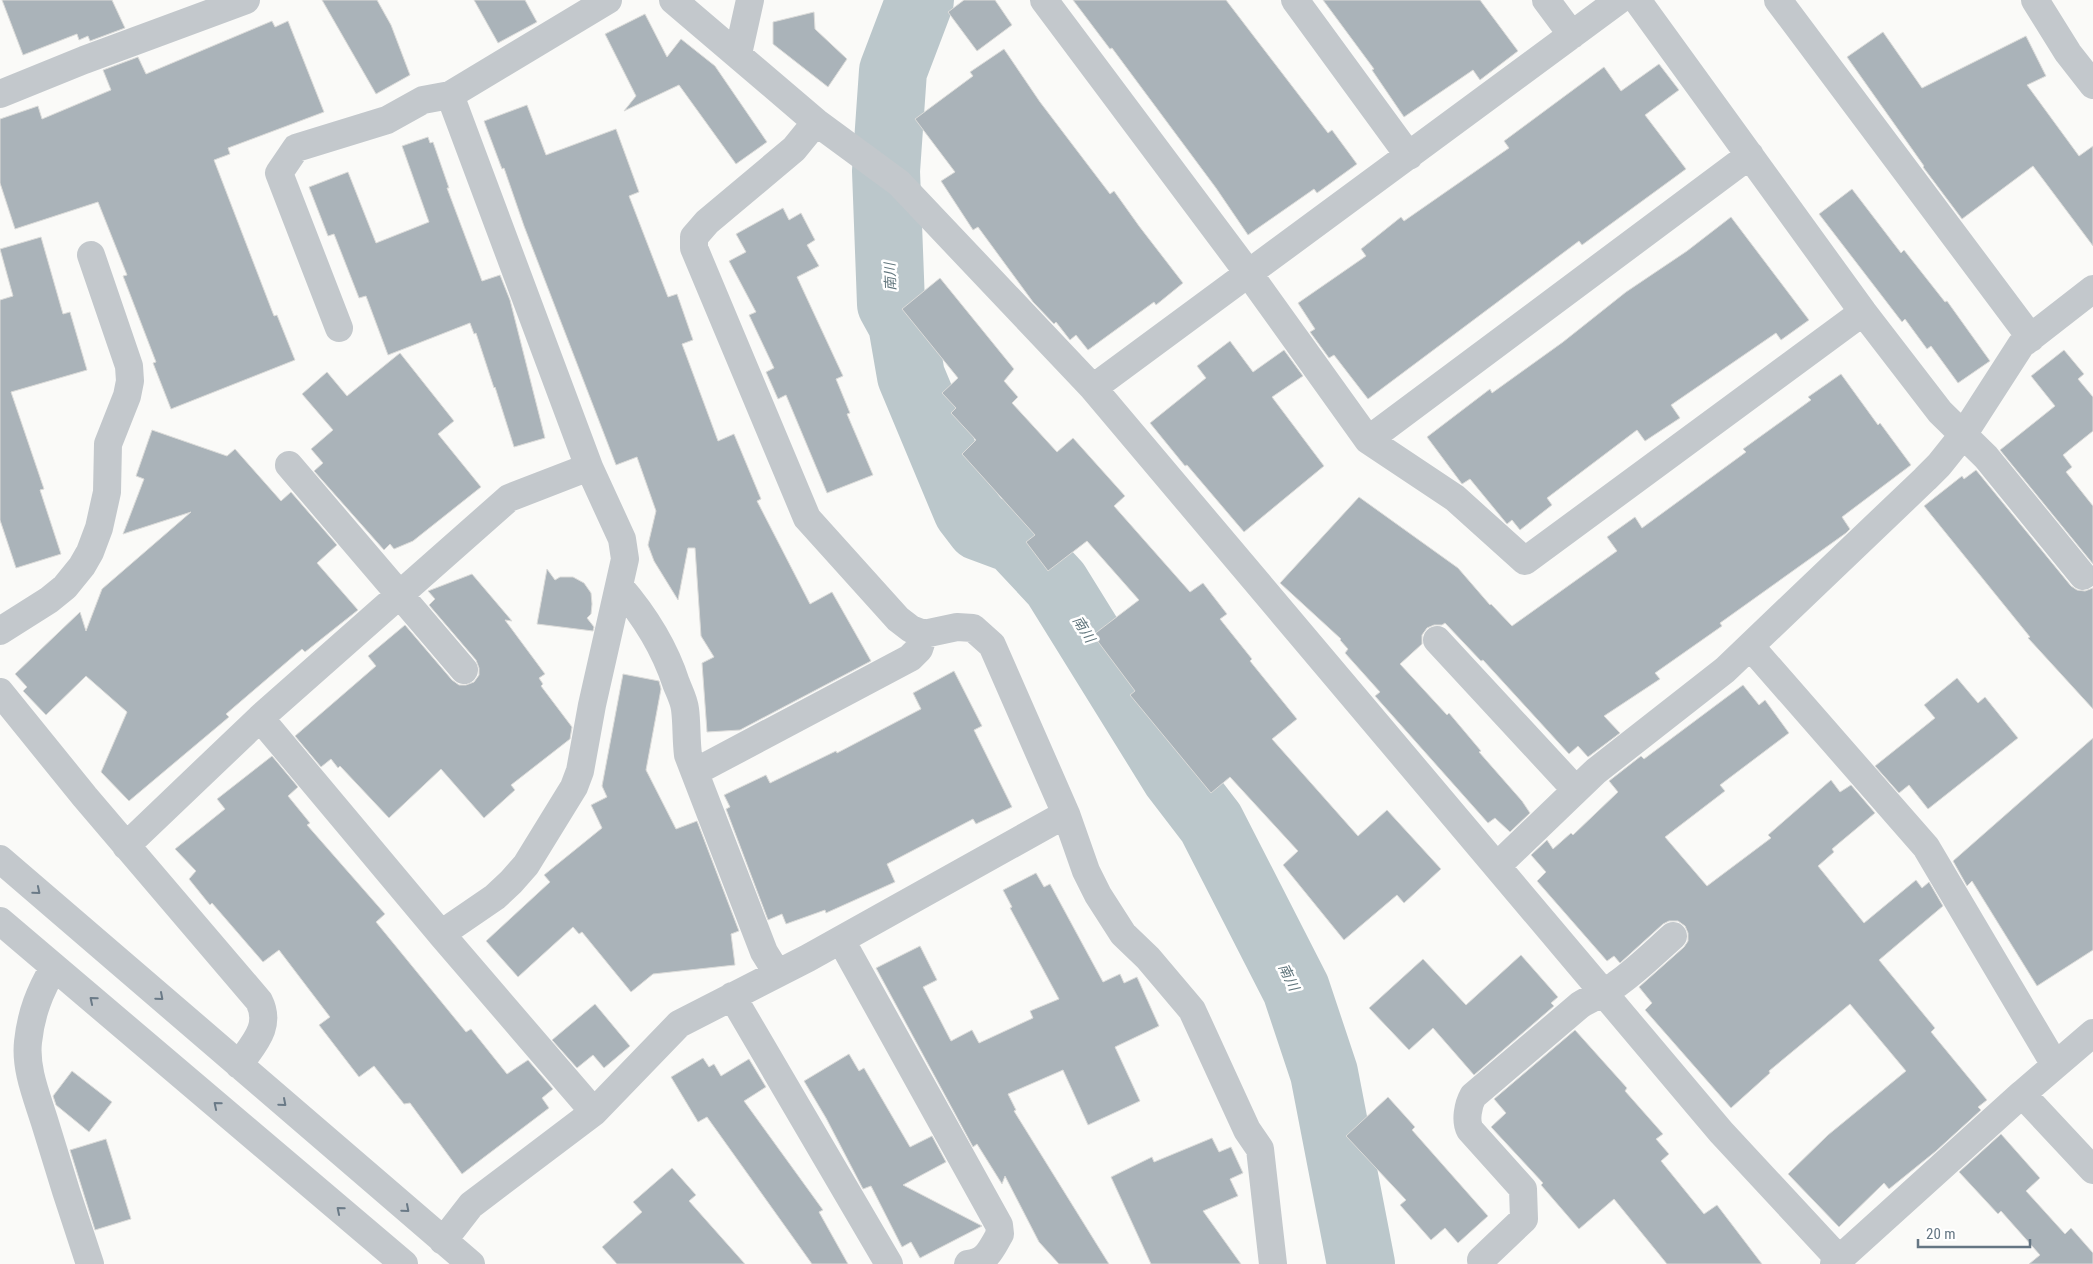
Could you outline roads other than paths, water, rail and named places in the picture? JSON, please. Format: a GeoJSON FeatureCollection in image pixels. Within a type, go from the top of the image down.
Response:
{"type":"FeatureCollection","features":[{"type":"Feature","properties":{"kind":"street"},"geometry":{"type":"LineString","coordinates":[[0,94],[84,60],[246,0]]}},
{"type":"Feature","properties":{"kind":"street"},"geometry":{"type":"LineString","coordinates":[[338,328],[279,173],[296,148],[378,123],[423,100],[450,95],[608,0]]}},
{"type":"Feature","properties":{"kind":"street"},"geometry":{"type":"LineString","coordinates":[[672,0],[816,122],[899,183],[1093,388],[1721,1132],[1837,1262],[2022,1094],[2093,1033]]}},
{"type":"Feature","properties":{"kind":"street"},"geometry":{"type":"LineString","coordinates":[[738,54],[750,0]]}},
{"type":"Feature","properties":{"kind":"street"},"geometry":{"type":"LineString","coordinates":[[1044,0],[1249,274],[1368,440],[1455,498],[1524,561],[1863,312]]}},
{"type":"Feature","properties":{"kind":"street"},"geometry":{"type":"LineString","coordinates":[[1296,0],[1409,156]]}},
{"type":"Feature","properties":{"kind":"street"},"geometry":{"type":"LineString","coordinates":[[1546,0],[1572,35]]}},
{"type":"Feature","properties":{"kind":"street"},"geometry":{"type":"LineString","coordinates":[[1093,388],[1619,0]]}},
{"type":"Feature","properties":{"kind":"street"},"geometry":{"type":"LineString","coordinates":[[1637,0],[1863,312],[1940,412],[1986,457],[2083,576]]}},
{"type":"Feature","properties":{"kind":"street"},"geometry":{"type":"LineString","coordinates":[[1778,0],[2031,338]]}},
{"type":"Feature","properties":{"kind":"street"},"geometry":{"type":"LineString","coordinates":[[2035,0],[2068,53],[2093,85]]}},
{"type":"Feature","properties":{"kind":"street"},"geometry":{"type":"LineString","coordinates":[[441,934],[495,897],[516,877],[526,865],[574,787],[580,771],[592,705],[625,559],[622,539],[589,467],[450,95]]}},
{"type":"Feature","properties":{"kind":"street"},"geometry":{"type":"LineString","coordinates":[[816,122],[794,149],[707,222],[694,237],[694,248],[807,518],[898,619],[911,629],[924,634],[957,627],[973,628],[992,645],[1066,814],[1086,870],[1108,913],[1123,934],[1148,958],[1192,1010],[1247,1130],[1260,1149],[1273,1264]]}},
{"type":"Feature","properties":{"kind":"street"},"geometry":{"type":"LineString","coordinates":[[1368,440],[1750,155]]}},
{"type":"Feature","properties":{"kind":"street"},"geometry":{"type":"LineString","coordinates":[[0,631],[49,600],[65,586],[82,566],[90,552],[101,519],[107,492],[108,444],[130,381],[129,366],[91,255]]}},
{"type":"Feature","properties":{"kind":"street"},"geometry":{"type":"LineString","coordinates":[[1497,866],[1575,789],[1725,670],[1751,647],[1925,479],[1939,465],[1963,434],[2022,345],[2093,289]]}},
{"type":"Feature","properties":{"kind":"street"},"geometry":{"type":"LineString","coordinates":[[290,465],[464,670]]}},
{"type":"Feature","properties":{"kind":"street"},"geometry":{"type":"LineString","coordinates":[[126,846],[260,718],[509,498],[589,467]]}},
{"type":"Feature","properties":{"kind":"street"},"geometry":{"type":"LineString","coordinates":[[620,586],[637,606],[658,637],[669,662],[685,709],[685,736],[688,755],[764,952],[777,973]]}},
{"type":"Feature","properties":{"kind":"street"},"geometry":{"type":"LineString","coordinates":[[695,772],[910,658],[920,649],[924,634]]}},
{"type":"Feature","properties":{"kind":"street"},"geometry":{"type":"LineString","coordinates":[[1438,640],[1575,789]]}},
{"type":"Feature","properties":{"kind":"street"},"geometry":{"type":"LineString","coordinates":[[1751,647],[1926,847],[2055,1065]]}},
{"type":"Feature","properties":{"kind":"street"},"geometry":{"type":"LineString","coordinates":[[0,692],[126,846],[259,1001],[264,1011],[263,1030],[239,1064]]}},
{"type":"Feature","properties":{"kind":"street"},"geometry":{"type":"LineString","coordinates":[[260,718],[441,934],[594,1112]]}},
{"type":"Feature","properties":{"kind":"street"},"geometry":{"type":"LineString","coordinates":[[443,1241],[471,1205],[594,1112],[679,1024],[841,940],[1066,814]]}},
{"type":"Feature","properties":{"kind":"street"},"geometry":{"type":"LineString","coordinates":[[0,859],[471,1264]]}},
{"type":"Feature","properties":{"kind":"street"},"geometry":{"type":"LineString","coordinates":[[0,921],[404,1264]]}},
{"type":"Feature","properties":{"kind":"street"},"geometry":{"type":"LineString","coordinates":[[1481,1260],[1524,1219],[1523,1189],[1470,1130],[1467,1124],[1470,1101],[1473,1096],[1580,1005],[1592,996],[1604,993],[1617,985],[1673,936]]}},
{"type":"Feature","properties":{"kind":"street"},"geometry":{"type":"LineString","coordinates":[[841,940],[999,1225],[1000,1234],[985,1258],[979,1263],[968,1264]]}},
{"type":"Feature","properties":{"kind":"street"},"geometry":{"type":"LineString","coordinates":[[54,967],[40,990],[31,1021],[28,1043],[28,1067],[66,1194],[90,1264]]}},
{"type":"Feature","properties":{"kind":"street"},"geometry":{"type":"LineString","coordinates":[[732,996],[889,1264]]}},
{"type":"Feature","properties":{"kind":"street"},"geometry":{"type":"LineString","coordinates":[[2022,1094],[2093,1170]]}},
{"type":"Feature","properties":{"kind":"waterway","name":"南川"},"geometry":{"type":"LineString","coordinates":[[920,0],[893,71],[886,171],[891,304],[902,324],[911,376],[967,510],[980,527],[1015,540],[1056,584],[1175,776],[1211,823],[1296,989],[1324,1073],[1361,1264]]}}]}
